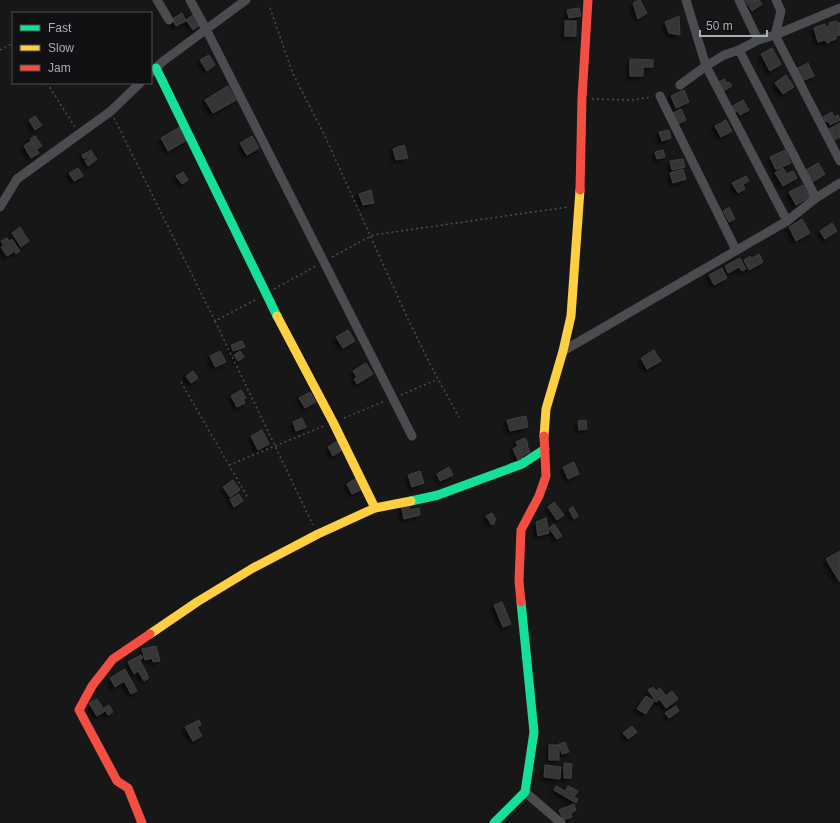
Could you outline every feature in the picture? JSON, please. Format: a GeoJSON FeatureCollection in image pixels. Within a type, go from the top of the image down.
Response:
{"type":"FeatureCollection","features":[{"type":"Feature","properties":{"kind":"street"},"geometry":{"type":"LineString","coordinates":[[157,0],[169,20]]}},
{"type":"Feature","properties":{"kind":"street"},"geometry":{"type":"LineString","coordinates":[[190,0],[412,436]]}},
{"type":"Feature","properties":{"kind":"street"},"geometry":{"type":"LineString","coordinates":[[246,0],[154,70],[265,294],[333,422],[375,508]]}},
{"type":"Feature","properties":{"kind":"street"},"geometry":{"type":"LineString","coordinates":[[494,823],[525,792],[534,732],[519,581],[521,530],[540,496],[546,476],[544,436],[546,409],[563,351],[570,316],[580,205],[582,98],[588,0]]}},
{"type":"Feature","properties":{"kind":"street"},"geometry":{"type":"LineString","coordinates":[[686,0],[706,66],[787,221]]}},
{"type":"Feature","properties":{"kind":"street"},"geometry":{"type":"LineString","coordinates":[[739,0],[758,40]]}},
{"type":"Feature","properties":{"kind":"street"},"geometry":{"type":"LineString","coordinates":[[776,0],[781,10],[775,35],[840,161]]}},
{"type":"Feature","properties":{"kind":"street"},"geometry":{"type":"LineString","coordinates":[[680,85],[724,55],[840,8]]}},
{"type":"Feature","properties":{"kind":"street"},"geometry":{"type":"LineString","coordinates":[[739,50],[816,198]]}},
{"type":"Feature","properties":{"kind":"street"},"geometry":{"type":"LineString","coordinates":[[0,207],[17,179],[110,111],[139,84]]}},
{"type":"Feature","properties":{"kind":"street"},"geometry":{"type":"LineString","coordinates":[[660,96],[736,250]]}},
{"type":"Feature","properties":{"kind":"street"},"geometry":{"type":"LineString","coordinates":[[563,351],[787,221],[816,198],[840,183]]}},
{"type":"Feature","properties":{"kind":"street"},"geometry":{"type":"LineString","coordinates":[[142,823],[128,788],[117,780],[79,710],[92,686],[113,659],[162,625],[253,568],[318,534],[375,508],[438,495],[522,464],[544,449]]}},
{"type":"Feature","properties":{"kind":"street"},"geometry":{"type":"LineString","coordinates":[[525,792],[562,823]]}},
{"type":"Feature","properties":{"kind":"path"},"geometry":{"type":"LineString","coordinates":[[270,8],[293,74],[324,134],[398,298],[432,368],[459,417]]}},
{"type":"Feature","properties":{"kind":"path"},"geometry":{"type":"LineString","coordinates":[[0,50],[12,43]]}},
{"type":"Feature","properties":{"kind":"path"},"geometry":{"type":"LineString","coordinates":[[48,84],[80,133]]}},
{"type":"Feature","properties":{"kind":"path"},"geometry":{"type":"LineString","coordinates":[[582,98],[633,100],[660,96]]}},
{"type":"Feature","properties":{"kind":"path"},"geometry":{"type":"LineString","coordinates":[[215,321],[318,534]]}},
{"type":"Feature","properties":{"kind":"path"},"geometry":{"type":"LineString","coordinates":[[181,382],[248,498]]}},
{"type":"Feature","properties":{"kind":"building"},"geometry":{"type":"Polygon","coordinates":[[[639,0],[647,13],[638,19],[633,3],[639,0]]]}},
{"type":"Feature","properties":{"kind":"building"},"geometry":{"type":"Polygon","coordinates":[[[745,0],[759,0],[762,4],[752,11],[745,0]]]}},
{"type":"Feature","properties":{"kind":"building"},"geometry":{"type":"Polygon","coordinates":[[[579,8],[581,16],[569,18],[567,10],[579,8]]]}},
{"type":"Feature","properties":{"kind":"building"},"geometry":{"type":"Polygon","coordinates":[[[182,13],[186,21],[176,26],[172,19],[182,13]]]}},
{"type":"Feature","properties":{"kind":"building"},"geometry":{"type":"Polygon","coordinates":[[[193,15],[200,25],[193,30],[186,20],[193,15]]]}},
{"type":"Feature","properties":{"kind":"building"},"geometry":{"type":"Polygon","coordinates":[[[679,16],[680,35],[669,33],[665,22],[679,16]]]}},
{"type":"Feature","properties":{"kind":"building"},"geometry":{"type":"Polygon","coordinates":[[[565,21],[576,21],[576,36],[565,36],[565,21]]]}},
{"type":"Feature","properties":{"kind":"building"},"geometry":{"type":"Polygon","coordinates":[[[836,21],[837,23],[840,23],[840,35],[836,36],[836,39],[831,41],[827,26],[830,25],[829,23],[836,21]]]}},
{"type":"Feature","properties":{"kind":"building"},"geometry":{"type":"Polygon","coordinates":[[[825,24],[830,42],[827,43],[825,40],[818,42],[814,28],[825,24]]]}},
{"type":"Feature","properties":{"kind":"building"},"geometry":{"type":"Polygon","coordinates":[[[772,48],[781,64],[770,71],[761,54],[772,48]]]}},
{"type":"Feature","properties":{"kind":"building"},"geometry":{"type":"Polygon","coordinates":[[[209,55],[215,65],[207,71],[200,60],[209,55]]]}},
{"type":"Feature","properties":{"kind":"building"},"geometry":{"type":"Polygon","coordinates":[[[630,59],[653,60],[653,67],[643,67],[643,76],[630,76],[630,59]]]}},
{"type":"Feature","properties":{"kind":"building"},"geometry":{"type":"Polygon","coordinates":[[[808,63],[814,76],[802,81],[796,69],[808,63]]]}},
{"type":"Feature","properties":{"kind":"building"},"geometry":{"type":"Polygon","coordinates":[[[786,75],[794,87],[783,94],[775,83],[786,75]]]}},
{"type":"Feature","properties":{"kind":"building"},"geometry":{"type":"Polygon","coordinates":[[[724,79],[732,86],[722,92],[717,83],[724,79]]]}},
{"type":"Feature","properties":{"kind":"building"},"geometry":{"type":"Polygon","coordinates":[[[228,86],[236,100],[213,113],[205,100],[228,86]]]}},
{"type":"Feature","properties":{"kind":"building"},"geometry":{"type":"Polygon","coordinates":[[[684,90],[689,102],[676,108],[671,96],[684,90]]]}},
{"type":"Feature","properties":{"kind":"building"},"geometry":{"type":"Polygon","coordinates":[[[743,100],[749,110],[740,115],[737,111],[734,113],[731,107],[743,100]]]}},
{"type":"Feature","properties":{"kind":"building"},"geometry":{"type":"Polygon","coordinates":[[[681,109],[686,120],[676,125],[671,114],[681,109]]]}},
{"type":"Feature","properties":{"kind":"building"},"geometry":{"type":"Polygon","coordinates":[[[832,112],[834,117],[838,115],[840,120],[830,125],[823,117],[832,112]]]}},
{"type":"Feature","properties":{"kind":"building"},"geometry":{"type":"Polygon","coordinates":[[[35,116],[42,125],[35,130],[29,120],[35,116]]]}},
{"type":"Feature","properties":{"kind":"building"},"geometry":{"type":"Polygon","coordinates":[[[726,120],[732,131],[721,137],[715,126],[726,120]]]}},
{"type":"Feature","properties":{"kind":"building"},"geometry":{"type":"Polygon","coordinates":[[[840,123],[840,137],[835,140],[829,129],[840,123]]]}},
{"type":"Feature","properties":{"kind":"building"},"geometry":{"type":"Polygon","coordinates":[[[180,127],[187,140],[168,151],[161,138],[180,127]]]}},
{"type":"Feature","properties":{"kind":"building"},"geometry":{"type":"Polygon","coordinates":[[[669,130],[671,138],[662,141],[659,132],[669,130]]]}},
{"type":"Feature","properties":{"kind":"building"},"geometry":{"type":"Polygon","coordinates":[[[35,136],[42,146],[37,149],[30,139],[35,136]]]}},
{"type":"Feature","properties":{"kind":"building"},"geometry":{"type":"Polygon","coordinates":[[[252,136],[259,148],[247,155],[240,143],[252,136]]]}},
{"type":"Feature","properties":{"kind":"building"},"geometry":{"type":"Polygon","coordinates":[[[31,141],[39,153],[31,158],[24,146],[31,141]]]}},
{"type":"Feature","properties":{"kind":"building"},"geometry":{"type":"Polygon","coordinates":[[[404,145],[408,158],[396,160],[393,149],[404,145]]]}},
{"type":"Feature","properties":{"kind":"building"},"geometry":{"type":"Polygon","coordinates":[[[91,150],[93,154],[84,159],[82,155],[91,150]]]}},
{"type":"Feature","properties":{"kind":"building"},"geometry":{"type":"Polygon","coordinates":[[[663,150],[665,157],[657,159],[655,152],[663,150]]]}},
{"type":"Feature","properties":{"kind":"building"},"geometry":{"type":"Polygon","coordinates":[[[785,150],[791,163],[776,170],[770,157],[785,150]]]}},
{"type":"Feature","properties":{"kind":"building"},"geometry":{"type":"Polygon","coordinates":[[[93,154],[97,159],[88,166],[85,161],[93,154]]]}},
{"type":"Feature","properties":{"kind":"building"},"geometry":{"type":"Polygon","coordinates":[[[683,159],[685,167],[672,170],[670,161],[683,159]]]}},
{"type":"Feature","properties":{"kind":"building"},"geometry":{"type":"Polygon","coordinates":[[[818,163],[825,174],[813,182],[806,170],[818,163]]]}},
{"type":"Feature","properties":{"kind":"building"},"geometry":{"type":"Polygon","coordinates":[[[78,168],[83,176],[74,181],[69,173],[78,168]]]}},
{"type":"Feature","properties":{"kind":"building"},"geometry":{"type":"Polygon","coordinates":[[[783,168],[787,174],[793,171],[797,178],[783,186],[775,173],[783,168]]]}},
{"type":"Feature","properties":{"kind":"building"},"geometry":{"type":"Polygon","coordinates":[[[683,169],[686,179],[673,183],[670,173],[683,169]]]}},
{"type":"Feature","properties":{"kind":"building"},"geometry":{"type":"Polygon","coordinates":[[[183,172],[188,180],[182,184],[176,176],[183,172]]]}},
{"type":"Feature","properties":{"kind":"building"},"geometry":{"type":"Polygon","coordinates":[[[746,176],[749,181],[743,184],[745,189],[738,193],[732,183],[746,176]]]}},
{"type":"Feature","properties":{"kind":"building"},"geometry":{"type":"Polygon","coordinates":[[[803,185],[810,197],[796,205],[789,192],[803,185]]]}},
{"type":"Feature","properties":{"kind":"building"},"geometry":{"type":"Polygon","coordinates":[[[371,190],[374,203],[363,205],[359,194],[371,190]]]}},
{"type":"Feature","properties":{"kind":"building"},"geometry":{"type":"Polygon","coordinates":[[[729,207],[735,219],[729,222],[723,211],[729,207]]]}},
{"type":"Feature","properties":{"kind":"building"},"geometry":{"type":"Polygon","coordinates":[[[802,219],[810,233],[796,241],[789,227],[802,219]]]}},
{"type":"Feature","properties":{"kind":"building"},"geometry":{"type":"Polygon","coordinates":[[[832,223],[837,231],[825,239],[820,231],[832,223]]]}},
{"type":"Feature","properties":{"kind":"building"},"geometry":{"type":"Polygon","coordinates":[[[20,227],[29,241],[21,247],[12,233],[20,227]]]}},
{"type":"Feature","properties":{"kind":"building"},"geometry":{"type":"Polygon","coordinates":[[[7,238],[9,241],[12,239],[20,251],[16,254],[15,251],[7,256],[1,247],[4,246],[1,241],[7,238]]]}},
{"type":"Feature","properties":{"kind":"building"},"geometry":{"type":"Polygon","coordinates":[[[759,254],[763,262],[749,270],[744,260],[750,256],[752,258],[759,254]]]}},
{"type":"Feature","properties":{"kind":"building"},"geometry":{"type":"Polygon","coordinates":[[[740,258],[746,269],[742,271],[739,267],[728,273],[725,266],[740,258]]]}},
{"type":"Feature","properties":{"kind":"building"},"geometry":{"type":"Polygon","coordinates":[[[722,268],[727,278],[714,285],[709,275],[722,268]]]}},
{"type":"Feature","properties":{"kind":"building"},"geometry":{"type":"Polygon","coordinates":[[[348,330],[355,341],[343,348],[336,337],[348,330]]]}},
{"type":"Feature","properties":{"kind":"building"},"geometry":{"type":"Polygon","coordinates":[[[242,341],[245,347],[233,351],[231,345],[242,341]]]}},
{"type":"Feature","properties":{"kind":"building"},"geometry":{"type":"Polygon","coordinates":[[[654,350],[661,361],[647,369],[641,358],[654,350]]]}},
{"type":"Feature","properties":{"kind":"building"},"geometry":{"type":"Polygon","coordinates":[[[220,351],[226,362],[215,367],[210,356],[220,351]]]}},
{"type":"Feature","properties":{"kind":"building"},"geometry":{"type":"Polygon","coordinates":[[[240,351],[244,357],[238,361],[234,355],[240,351]]]}},
{"type":"Feature","properties":{"kind":"building"},"geometry":{"type":"Polygon","coordinates":[[[366,363],[373,374],[357,384],[354,379],[357,377],[353,371],[366,363]]]}},
{"type":"Feature","properties":{"kind":"building"},"geometry":{"type":"Polygon","coordinates":[[[193,371],[198,378],[191,383],[186,376],[193,371]]]}},
{"type":"Feature","properties":{"kind":"building"},"geometry":{"type":"Polygon","coordinates":[[[241,390],[246,398],[243,399],[245,403],[237,407],[231,396],[241,390]]]}},
{"type":"Feature","properties":{"kind":"building"},"geometry":{"type":"Polygon","coordinates":[[[310,392],[316,402],[305,408],[299,398],[310,392]]]}},
{"type":"Feature","properties":{"kind":"building"},"geometry":{"type":"Polygon","coordinates":[[[526,416],[528,427],[510,431],[507,420],[526,416]]]}},
{"type":"Feature","properties":{"kind":"building"},"geometry":{"type":"Polygon","coordinates":[[[302,418],[306,427],[296,431],[293,422],[302,418]]]}},
{"type":"Feature","properties":{"kind":"building"},"geometry":{"type":"Polygon","coordinates":[[[586,420],[587,429],[579,430],[578,421],[586,420]]]}},
{"type":"Feature","properties":{"kind":"building"},"geometry":{"type":"Polygon","coordinates":[[[262,430],[269,444],[258,450],[251,436],[262,430]]]}},
{"type":"Feature","properties":{"kind":"building"},"geometry":{"type":"Polygon","coordinates":[[[525,438],[530,452],[523,456],[516,442],[525,438]]]}},
{"type":"Feature","properties":{"kind":"building"},"geometry":{"type":"Polygon","coordinates":[[[337,441],[342,450],[333,456],[328,447],[337,441]]]}},
{"type":"Feature","properties":{"kind":"building"},"geometry":{"type":"Polygon","coordinates":[[[517,446],[523,458],[518,460],[513,449],[517,446]]]}},
{"type":"Feature","properties":{"kind":"building"},"geometry":{"type":"Polygon","coordinates":[[[574,462],[579,474],[568,479],[563,467],[574,462]]]}},
{"type":"Feature","properties":{"kind":"building"},"geometry":{"type":"Polygon","coordinates":[[[449,467],[453,475],[440,481],[437,474],[449,467]]]}},
{"type":"Feature","properties":{"kind":"building"},"geometry":{"type":"Polygon","coordinates":[[[420,471],[424,483],[412,487],[408,475],[420,471]]]}},
{"type":"Feature","properties":{"kind":"building"},"geometry":{"type":"Polygon","coordinates":[[[356,478],[362,489],[352,494],[347,484],[356,478]]]}},
{"type":"Feature","properties":{"kind":"building"},"geometry":{"type":"Polygon","coordinates":[[[233,480],[240,490],[230,497],[223,487],[233,480]]]}},
{"type":"Feature","properties":{"kind":"building"},"geometry":{"type":"Polygon","coordinates":[[[239,494],[243,501],[234,507],[230,499],[239,494]]]}},
{"type":"Feature","properties":{"kind":"building"},"geometry":{"type":"Polygon","coordinates":[[[554,502],[564,515],[557,520],[548,507],[554,502]]]}},
{"type":"Feature","properties":{"kind":"building"},"geometry":{"type":"Polygon","coordinates":[[[409,504],[410,510],[419,508],[420,515],[404,519],[401,505],[409,504]]]}},
{"type":"Feature","properties":{"kind":"building"},"geometry":{"type":"Polygon","coordinates":[[[573,507],[578,516],[574,519],[569,509],[573,507]]]}},
{"type":"Feature","properties":{"kind":"building"},"geometry":{"type":"Polygon","coordinates":[[[492,513],[496,520],[492,525],[486,516],[492,513]]]}},
{"type":"Feature","properties":{"kind":"building"},"geometry":{"type":"Polygon","coordinates":[[[546,518],[549,533],[538,536],[536,522],[546,518]]]}},
{"type":"Feature","properties":{"kind":"building"},"geometry":{"type":"Polygon","coordinates":[[[554,524],[562,536],[557,539],[549,528],[554,524]]]}},
{"type":"Feature","properties":{"kind":"building"},"geometry":{"type":"Polygon","coordinates":[[[840,551],[840,581],[839,581],[826,559],[840,551]]]}},
{"type":"Feature","properties":{"kind":"building"},"geometry":{"type":"Polygon","coordinates":[[[502,602],[511,624],[503,627],[494,605],[502,602]]]}},
{"type":"Feature","properties":{"kind":"building"},"geometry":{"type":"Polygon","coordinates":[[[156,646],[160,661],[153,662],[152,658],[145,660],[142,649],[156,646]]]}},
{"type":"Feature","properties":{"kind":"building"},"geometry":{"type":"Polygon","coordinates":[[[141,655],[143,658],[140,660],[149,678],[144,681],[138,671],[134,674],[128,662],[141,655]]]}},
{"type":"Feature","properties":{"kind":"building"},"geometry":{"type":"Polygon","coordinates":[[[125,669],[137,691],[131,694],[124,681],[115,687],[110,678],[125,669]]]}},
{"type":"Feature","properties":{"kind":"building"},"geometry":{"type":"Polygon","coordinates":[[[653,687],[656,691],[660,688],[665,695],[656,702],[648,690],[653,687]]]}},
{"type":"Feature","properties":{"kind":"building"},"geometry":{"type":"Polygon","coordinates":[[[672,691],[678,699],[666,708],[660,700],[672,691]]]}},
{"type":"Feature","properties":{"kind":"building"},"geometry":{"type":"Polygon","coordinates":[[[646,696],[654,701],[646,714],[637,709],[646,696]]]}},
{"type":"Feature","properties":{"kind":"building"},"geometry":{"type":"Polygon","coordinates":[[[97,699],[105,711],[97,716],[89,703],[97,699]]]}},
{"type":"Feature","properties":{"kind":"building"},"geometry":{"type":"Polygon","coordinates":[[[109,705],[113,712],[108,715],[104,708],[109,705]]]}},
{"type":"Feature","properties":{"kind":"building"},"geometry":{"type":"Polygon","coordinates":[[[676,706],[679,711],[669,718],[665,713],[676,706]]]}},
{"type":"Feature","properties":{"kind":"building"},"geometry":{"type":"Polygon","coordinates":[[[199,720],[201,725],[197,727],[202,736],[193,741],[185,727],[199,720]]]}},
{"type":"Feature","properties":{"kind":"building"},"geometry":{"type":"Polygon","coordinates":[[[632,726],[637,732],[628,739],[623,733],[632,726]]]}},
{"type":"Feature","properties":{"kind":"building"},"geometry":{"type":"Polygon","coordinates":[[[565,742],[569,752],[562,754],[559,744],[565,742]]]}},
{"type":"Feature","properties":{"kind":"building"},"geometry":{"type":"Polygon","coordinates":[[[549,745],[559,745],[559,760],[549,760],[549,745]]]}},
{"type":"Feature","properties":{"kind":"building"},"geometry":{"type":"Polygon","coordinates":[[[564,763],[572,764],[571,778],[564,778],[564,763]]]}},
{"type":"Feature","properties":{"kind":"building"},"geometry":{"type":"Polygon","coordinates":[[[545,765],[561,767],[560,779],[544,777],[545,765]]]}},
{"type":"Feature","properties":{"kind":"building"},"geometry":{"type":"Polygon","coordinates":[[[556,786],[565,791],[568,786],[578,791],[574,797],[578,799],[576,803],[554,790],[556,786]]]}},
{"type":"Feature","properties":{"kind":"building"},"geometry":{"type":"Polygon","coordinates":[[[574,804],[576,810],[571,813],[572,817],[563,820],[559,810],[574,804]]]}},
{"type":"Feature","properties":{"kind":"traffic: fast"},"geometry":{"type":"LineString","coordinates":[[156,68],[277,316]]}},
{"type":"Feature","properties":{"kind":"traffic: fast"},"geometry":{"type":"LineString","coordinates":[[411,501],[438,495],[522,464],[545,449]]}},
{"type":"Feature","properties":{"kind":"traffic: fast"},"geometry":{"type":"LineString","coordinates":[[494,823],[525,792],[534,732],[521,602]]}},
{"type":"Feature","properties":{"kind":"traffic: slow"},"geometry":{"type":"LineString","coordinates":[[544,436],[546,409],[563,351],[571,316],[580,190]]}},
{"type":"Feature","properties":{"kind":"traffic: slow"},"geometry":{"type":"LineString","coordinates":[[277,316],[333,422],[375,508]]}},
{"type":"Feature","properties":{"kind":"traffic: slow"},"geometry":{"type":"LineString","coordinates":[[150,634],[197,602],[253,568],[318,534],[375,508],[411,501]]}},
{"type":"Feature","properties":{"kind":"traffic: jam"},"geometry":{"type":"LineString","coordinates":[[580,190],[582,98],[588,0]]}},
{"type":"Feature","properties":{"kind":"traffic: jam"},"geometry":{"type":"LineString","coordinates":[[521,602],[519,581],[521,530],[539,496],[546,476],[544,436]]}},
{"type":"Feature","properties":{"kind":"traffic: jam"},"geometry":{"type":"LineString","coordinates":[[142,823],[128,788],[117,781],[79,710],[92,686],[113,659],[150,634]]}}]}
